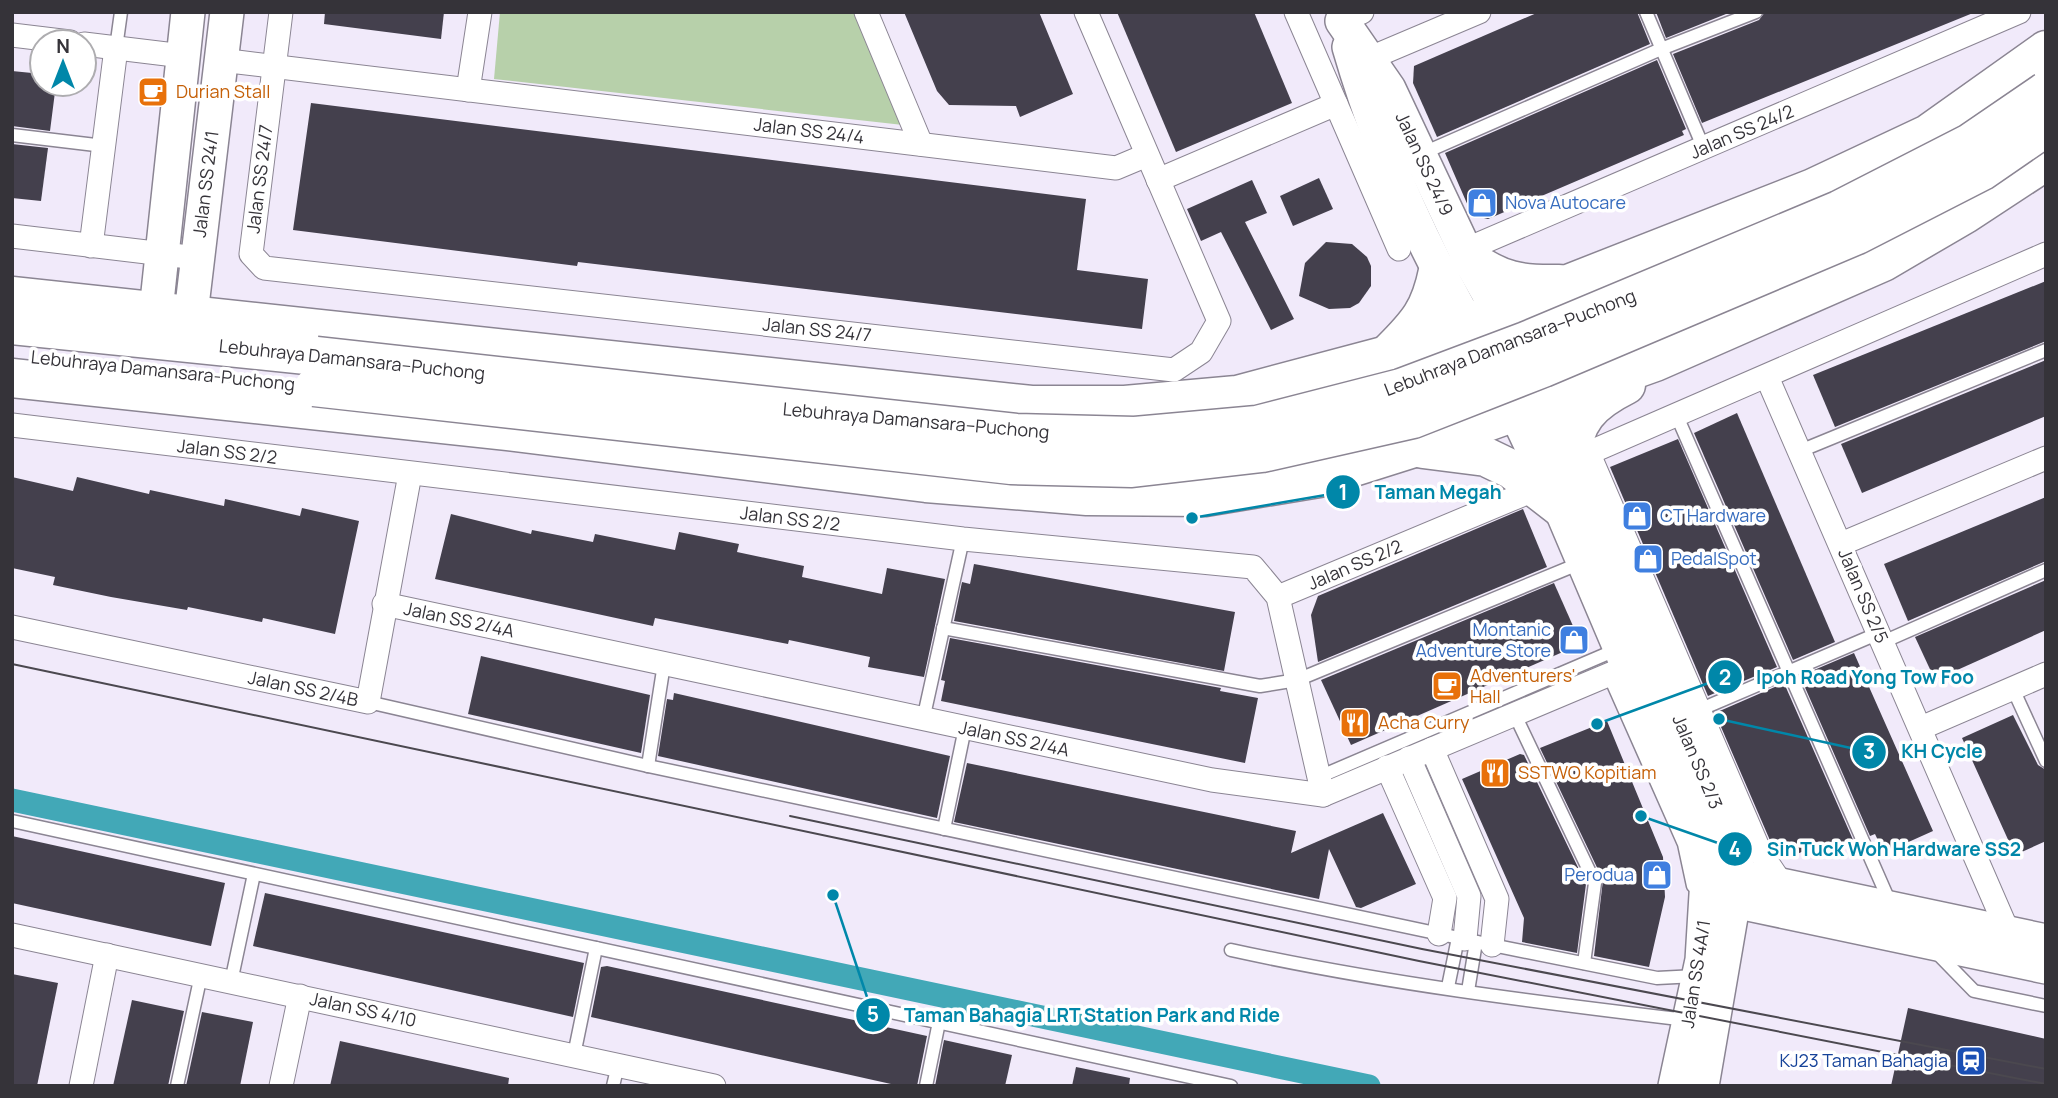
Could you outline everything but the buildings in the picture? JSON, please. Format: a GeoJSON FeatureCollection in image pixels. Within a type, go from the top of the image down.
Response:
{"type":"FeatureCollection","features":[{"type":"Feature","properties":{"kind":"highway"},"geometry":{"type":"LineString","coordinates":[[12,296],[1031,405],[1125,405],[1237,395],[1387,355],[1574,284],[1813,188],[1928,134],[2046,50]]}},
{"type":"Feature","properties":{"kind":"highway","name":"Lebuhraya Damansara–Puchong"},"geometry":{"type":"LineString","coordinates":[[315,371],[1016,433],[1135,436],[1258,425],[1401,388],[1526,341],[1839,210],[1970,143],[2046,91]]}},
{"type":"Feature","properties":{"kind":"highway","name":"Lebuhraya Damansara–Puchong"},"geometry":{"type":"LineString","coordinates":[[12,325],[315,371],[1011,465],[1132,468],[1262,453],[1413,419],[1543,368],[1857,235],[1982,171],[2046,127]]}},
{"type":"Feature","properties":{"kind":"highway"},"geometry":{"type":"LineString","coordinates":[[12,378],[494,429],[926,483],[1087,496],[1205,497],[1319,478],[1414,448],[1654,362],[1883,262],[1965,214],[2046,161]]}},
{"type":"Feature","properties":{"kind":"highway"},"geometry":{"type":"LineString","coordinates":[[1387,355],[1420,322],[1457,260],[1509,281],[1532,285],[1574,284]]}},
{"type":"Feature","properties":{"kind":"highway"},"geometry":{"type":"LineString","coordinates":[[1574,284],[1570,295],[1570,318],[1578,339],[1586,348],[1617,363],[1654,362]]}},
{"type":"Feature","properties":{"kind":"highway"},"geometry":{"type":"LineString","coordinates":[[1387,355],[1406,370],[1419,390],[1423,414],[1414,448]]}},
{"type":"Feature","properties":{"kind":"highway","name":"Lebuhraya Damansara-Puchong"},"geometry":{"type":"LineString","coordinates":[[12,356],[315,371]]}},
{"type":"Feature","properties":{"kind":"highway"},"geometry":{"type":"LineString","coordinates":[[1579,456],[1572,436],[1583,416],[1607,394],[1638,380],[1654,362]]}},
{"type":"Feature","properties":{"kind":"highway"},"geometry":{"type":"LineString","coordinates":[[1414,448],[1486,457],[1511,469],[1548,498]]}},
{"type":"Feature","properties":{"kind":"main road","name":"Jalan SS 24/1"},"geometry":{"type":"LineString","coordinates":[[173,312],[162,253],[188,12]]}},
{"type":"Feature","properties":{"kind":"main road","name":"Jalan SS 24/1"},"geometry":{"type":"LineString","coordinates":[[173,312],[197,258],[227,12]]}},
{"type":"Feature","properties":{"kind":"main road","name":"Jalan SS 24/9"},"geometry":{"type":"LineString","coordinates":[[1347,15],[1368,59],[1389,89],[1421,154],[1457,260]]}},
{"type":"Feature","properties":{"kind":"main road","name":"Jalan SS 24/9"},"geometry":{"type":"LineString","coordinates":[[1347,15],[1364,98],[1457,260],[1530,405]]}},
{"type":"Feature","properties":{"kind":"main road","name":"Jalan SS 2/3"},"geometry":{"type":"LineString","coordinates":[[1530,405],[1579,456],[1736,858],[1726,882]]}},
{"type":"Feature","properties":{"kind":"main road","name":"Jalan SS 2/3"},"geometry":{"type":"LineString","coordinates":[[1530,405],[1548,498],[1584,562],[1618,664],[1701,839],[1726,882]]}},
{"type":"Feature","properties":{"kind":"main road"},"geometry":{"type":"LineString","coordinates":[[1726,882],[1783,886],[2046,941]]}},
{"type":"Feature","properties":{"kind":"main road"},"geometry":{"type":"LineString","coordinates":[[1726,882],[1927,943],[2046,967]]}},
{"type":"Feature","properties":{"kind":"main road","name":"Jalan SS 4A/1"},"geometry":{"type":"LineString","coordinates":[[1675,1086],[1690,1020],[1689,973],[1697,937],[1726,882]]}},
{"type":"Feature","properties":{"kind":"main road","name":"Jalan SS 4A/1"},"geometry":{"type":"LineString","coordinates":[[1702,1086],[1726,882]]}},
{"type":"Feature","properties":{"kind":"street"},"geometry":{"type":"LineString","coordinates":[[274,66],[281,12]]}},
{"type":"Feature","properties":{"kind":"street"},"geometry":{"type":"LineString","coordinates":[[468,90],[480,12]]}},
{"type":"Feature","properties":{"kind":"street"},"geometry":{"type":"LineString","coordinates":[[866,12],[921,144]]}},
{"type":"Feature","properties":{"kind":"street","name":"Jalan SS 24/7"},"geometry":{"type":"LineString","coordinates":[[274,66],[251,254],[264,268],[1174,370],[1202,352],[1219,321],[1086,12]]}},
{"type":"Feature","properties":{"kind":"street"},"geometry":{"type":"LineString","coordinates":[[1296,12],[1399,249]]}},
{"type":"Feature","properties":{"kind":"street"},"geometry":{"type":"LineString","coordinates":[[1368,59],[1479,12]]}},
{"type":"Feature","properties":{"kind":"street","name":"Jalan SS 24/2"},"geometry":{"type":"LineString","coordinates":[[1457,260],[2019,12]]}},
{"type":"Feature","properties":{"kind":"street"},"geometry":{"type":"LineString","coordinates":[[98,46],[183,55]]}},
{"type":"Feature","properties":{"kind":"street"},"geometry":{"type":"LineString","coordinates":[[91,246],[117,48]]}},
{"type":"Feature","properties":{"kind":"street","name":"Jalan SS 24/4"},"geometry":{"type":"LineString","coordinates":[[221,60],[1116,168],[1147,155]]}},
{"type":"Feature","properties":{"kind":"street"},"geometry":{"type":"LineString","coordinates":[[1158,180],[1336,104]]}},
{"type":"Feature","properties":{"kind":"street"},"geometry":{"type":"LineString","coordinates":[[12,236],[197,258]]}},
{"type":"Feature","properties":{"kind":"street"},"geometry":{"type":"LineString","coordinates":[[1783,886],[1760,852],[1699,709],[1579,456],[1767,377],[2046,254]]}},
{"type":"Feature","properties":{"kind":"street","name":"Jalan SS 2/5"},"geometry":{"type":"LineString","coordinates":[[1767,377],[2008,932]]}},
{"type":"Feature","properties":{"kind":"street","name":"Jalan SS 2/2"},"geometry":{"type":"LineString","coordinates":[[12,425],[963,539],[1253,567],[1278,597],[1548,498]]}},
{"type":"Feature","properties":{"kind":"street"},"geometry":{"type":"LineString","coordinates":[[1841,544],[2046,458]]}},
{"type":"Feature","properties":{"kind":"street","name":"Jalan SS 2/4B"},"geometry":{"type":"LineString","coordinates":[[12,627],[368,702],[410,474]]}},
{"type":"Feature","properties":{"kind":"street"},"geometry":{"type":"LineString","coordinates":[[1278,597],[1321,786]]}},
{"type":"Feature","properties":{"kind":"street","name":"Jalan SS 2/4A"},"geometry":{"type":"LineString","coordinates":[[384,604],[1242,786],[1321,786],[1387,767],[1515,715],[1618,664]]}},
{"type":"Feature","properties":{"kind":"street"},"geometry":{"type":"LineString","coordinates":[[1921,728],[2046,674]]}},
{"type":"Feature","properties":{"kind":"street"},"geometry":{"type":"LineString","coordinates":[[1432,749],[1497,899],[1466,940]]}},
{"type":"Feature","properties":{"kind":"street"},"geometry":{"type":"LineString","coordinates":[[1409,758],[1469,896],[1466,940]]}},
{"type":"Feature","properties":{"kind":"street"},"geometry":{"type":"LineString","coordinates":[[1387,767],[1466,940]]}},
{"type":"Feature","properties":{"kind":"street","name":"Jalan SS 4/10"},"geometry":{"type":"LineString","coordinates":[[12,935],[573,1055],[616,1075],[714,1086]]}},
{"type":"Feature","properties":{"kind":"street"},"geometry":{"type":"LineString","coordinates":[[81,1086],[107,955]]}},
{"type":"Feature","properties":{"kind":"street"},"geometry":{"type":"LineString","coordinates":[[281,1086],[300,996]]}},
{"type":"Feature","properties":{"kind":"lane"},"geometry":{"type":"LineString","coordinates":[[117,48],[121,12]]}},
{"type":"Feature","properties":{"kind":"lane"},"geometry":{"type":"LineString","coordinates":[[1646,12],[1704,149]]}},
{"type":"Feature","properties":{"kind":"lane"},"geometry":{"type":"LineString","coordinates":[[1421,154],[1661,49],[1756,12]]}},
{"type":"Feature","properties":{"kind":"lane"},"geometry":{"type":"LineString","coordinates":[[12,135],[104,146]]}},
{"type":"Feature","properties":{"kind":"lane"},"geometry":{"type":"LineString","coordinates":[[1800,451],[2046,350]]}},
{"type":"Feature","properties":{"kind":"lane"},"geometry":{"type":"LineString","coordinates":[[1676,414],[1893,910]]}},
{"type":"Feature","properties":{"kind":"lane"},"geometry":{"type":"LineString","coordinates":[[923,720],[963,539]]}},
{"type":"Feature","properties":{"kind":"lane"},"geometry":{"type":"LineString","coordinates":[[943,628],[1260,686],[1297,680],[1584,562]]}},
{"type":"Feature","properties":{"kind":"lane"},"geometry":{"type":"LineString","coordinates":[[1699,709],[1787,671],[1881,637],[2046,570]]}},
{"type":"Feature","properties":{"kind":"lane"},"geometry":{"type":"LineString","coordinates":[[648,766],[664,664]]}},
{"type":"Feature","properties":{"kind":"lane"},"geometry":{"type":"LineString","coordinates":[[1321,786],[1618,664],[1684,844],[1692,879],[1697,937]]}},
{"type":"Feature","properties":{"kind":"lane"},"geometry":{"type":"LineString","coordinates":[[2013,689],[2046,761]]}},
{"type":"Feature","properties":{"kind":"lane"},"geometry":{"type":"LineString","coordinates":[[368,702],[648,766],[1466,940],[1657,978],[1689,973]]}},
{"type":"Feature","properties":{"kind":"lane"},"geometry":{"type":"LineString","coordinates":[[1515,715],[1595,883],[1584,963]]}},
{"type":"Feature","properties":{"kind":"lane"},"geometry":{"type":"LineString","coordinates":[[944,828],[965,728]]}},
{"type":"Feature","properties":{"kind":"lane"},"geometry":{"type":"LineString","coordinates":[[12,821],[1231,1086]]}},
{"type":"Feature","properties":{"kind":"lane"},"geometry":{"type":"LineString","coordinates":[[231,982],[254,874]]}},
{"type":"Feature","properties":{"kind":"lane"},"geometry":{"type":"LineString","coordinates":[[1448,987],[1466,940]]}},
{"type":"Feature","properties":{"kind":"lane"},"geometry":{"type":"LineString","coordinates":[[1466,940],[1468,990]]}},
{"type":"Feature","properties":{"kind":"lane"},"geometry":{"type":"LineString","coordinates":[[1927,943],[1975,991],[2046,1006]]}},
{"type":"Feature","properties":{"kind":"lane"},"geometry":{"type":"LineString","coordinates":[[573,1055],[596,948]]}},
{"type":"Feature","properties":{"kind":"lane"},"geometry":{"type":"LineString","coordinates":[[1231,950],[1286,962],[1448,987],[1690,1020]]}},
{"type":"Feature","properties":{"kind":"lane"},"geometry":{"type":"LineString","coordinates":[[177,1086],[201,975]]}},
{"type":"Feature","properties":{"kind":"lane"},"geometry":{"type":"LineString","coordinates":[[926,1086],[939,1022]]}},
{"type":"Feature","properties":{"kind":"green space"},"geometry":{"type":"Polygon","coordinates":[[[500,12],[855,12],[903,125],[494,79],[500,12]]]}},
{"type":"Feature","properties":{"kind":"waterway"},"geometry":{"type":"LineString","coordinates":[[12,800],[1369,1086]]}},
{"type":"Feature","properties":{"kind":"tram line"},"geometry":{"type":"LineString","coordinates":[[12,664],[1419,961],[2046,1084]]}},
{"type":"Feature","properties":{"kind":"tram line"},"geometry":{"type":"LineString","coordinates":[[790,816],[1422,949],[2046,1069]]}},
{"type":"Feature","properties":{"kind":"place","name":"Durian Stall"},"geometry":{"type":"Point","coordinates":[153,92]}},
{"type":"Feature","properties":{"kind":"place","name":"Nova Autocare"},"geometry":{"type":"Point","coordinates":[1482,203]}},
{"type":"Feature","properties":{"kind":"place","name":"CT Hardware"},"geometry":{"type":"Point","coordinates":[1637,516]}},
{"type":"Feature","properties":{"kind":"place","name":"Taman Megah"},"geometry":{"type":"Point","coordinates":[1192,518]}},
{"type":"Feature","properties":{"kind":"place","name":"PedalSpot"},"geometry":{"type":"Point","coordinates":[1648,559]}},
{"type":"Feature","properties":{"kind":"place","name":"Montanic Adventure Store"},"geometry":{"type":"Point","coordinates":[1574,640]}},
{"type":"Feature","properties":{"kind":"place","name":"Adventurers' Hall"},"geometry":{"type":"Point","coordinates":[1447,686]}},
{"type":"Feature","properties":{"kind":"place","name":"KH Cycle"},"geometry":{"type":"Point","coordinates":[1719,719]}},
{"type":"Feature","properties":{"kind":"place","name":"Acha Curry"},"geometry":{"type":"Point","coordinates":[1355,723]}},
{"type":"Feature","properties":{"kind":"place","name":"Ipoh Road Yong Tow Foo"},"geometry":{"type":"Point","coordinates":[1597,724]}},
{"type":"Feature","properties":{"kind":"place","name":"SSTWO Kopitiam"},"geometry":{"type":"Point","coordinates":[1495,773]}},
{"type":"Feature","properties":{"kind":"place","name":"Sin Tuck Woh Hardware SS2"},"geometry":{"type":"Point","coordinates":[1641,816]}},
{"type":"Feature","properties":{"kind":"place","name":"Perodua"},"geometry":{"type":"Point","coordinates":[1657,875]}},
{"type":"Feature","properties":{"kind":"place","name":"Taman Bahagia LRT Station Park and Ride"},"geometry":{"type":"Point","coordinates":[833,895]}},
{"type":"Feature","properties":{"kind":"place","name":"KJ23 Taman Bahagia"},"geometry":{"type":"Point","coordinates":[1971,1061]}}]}
